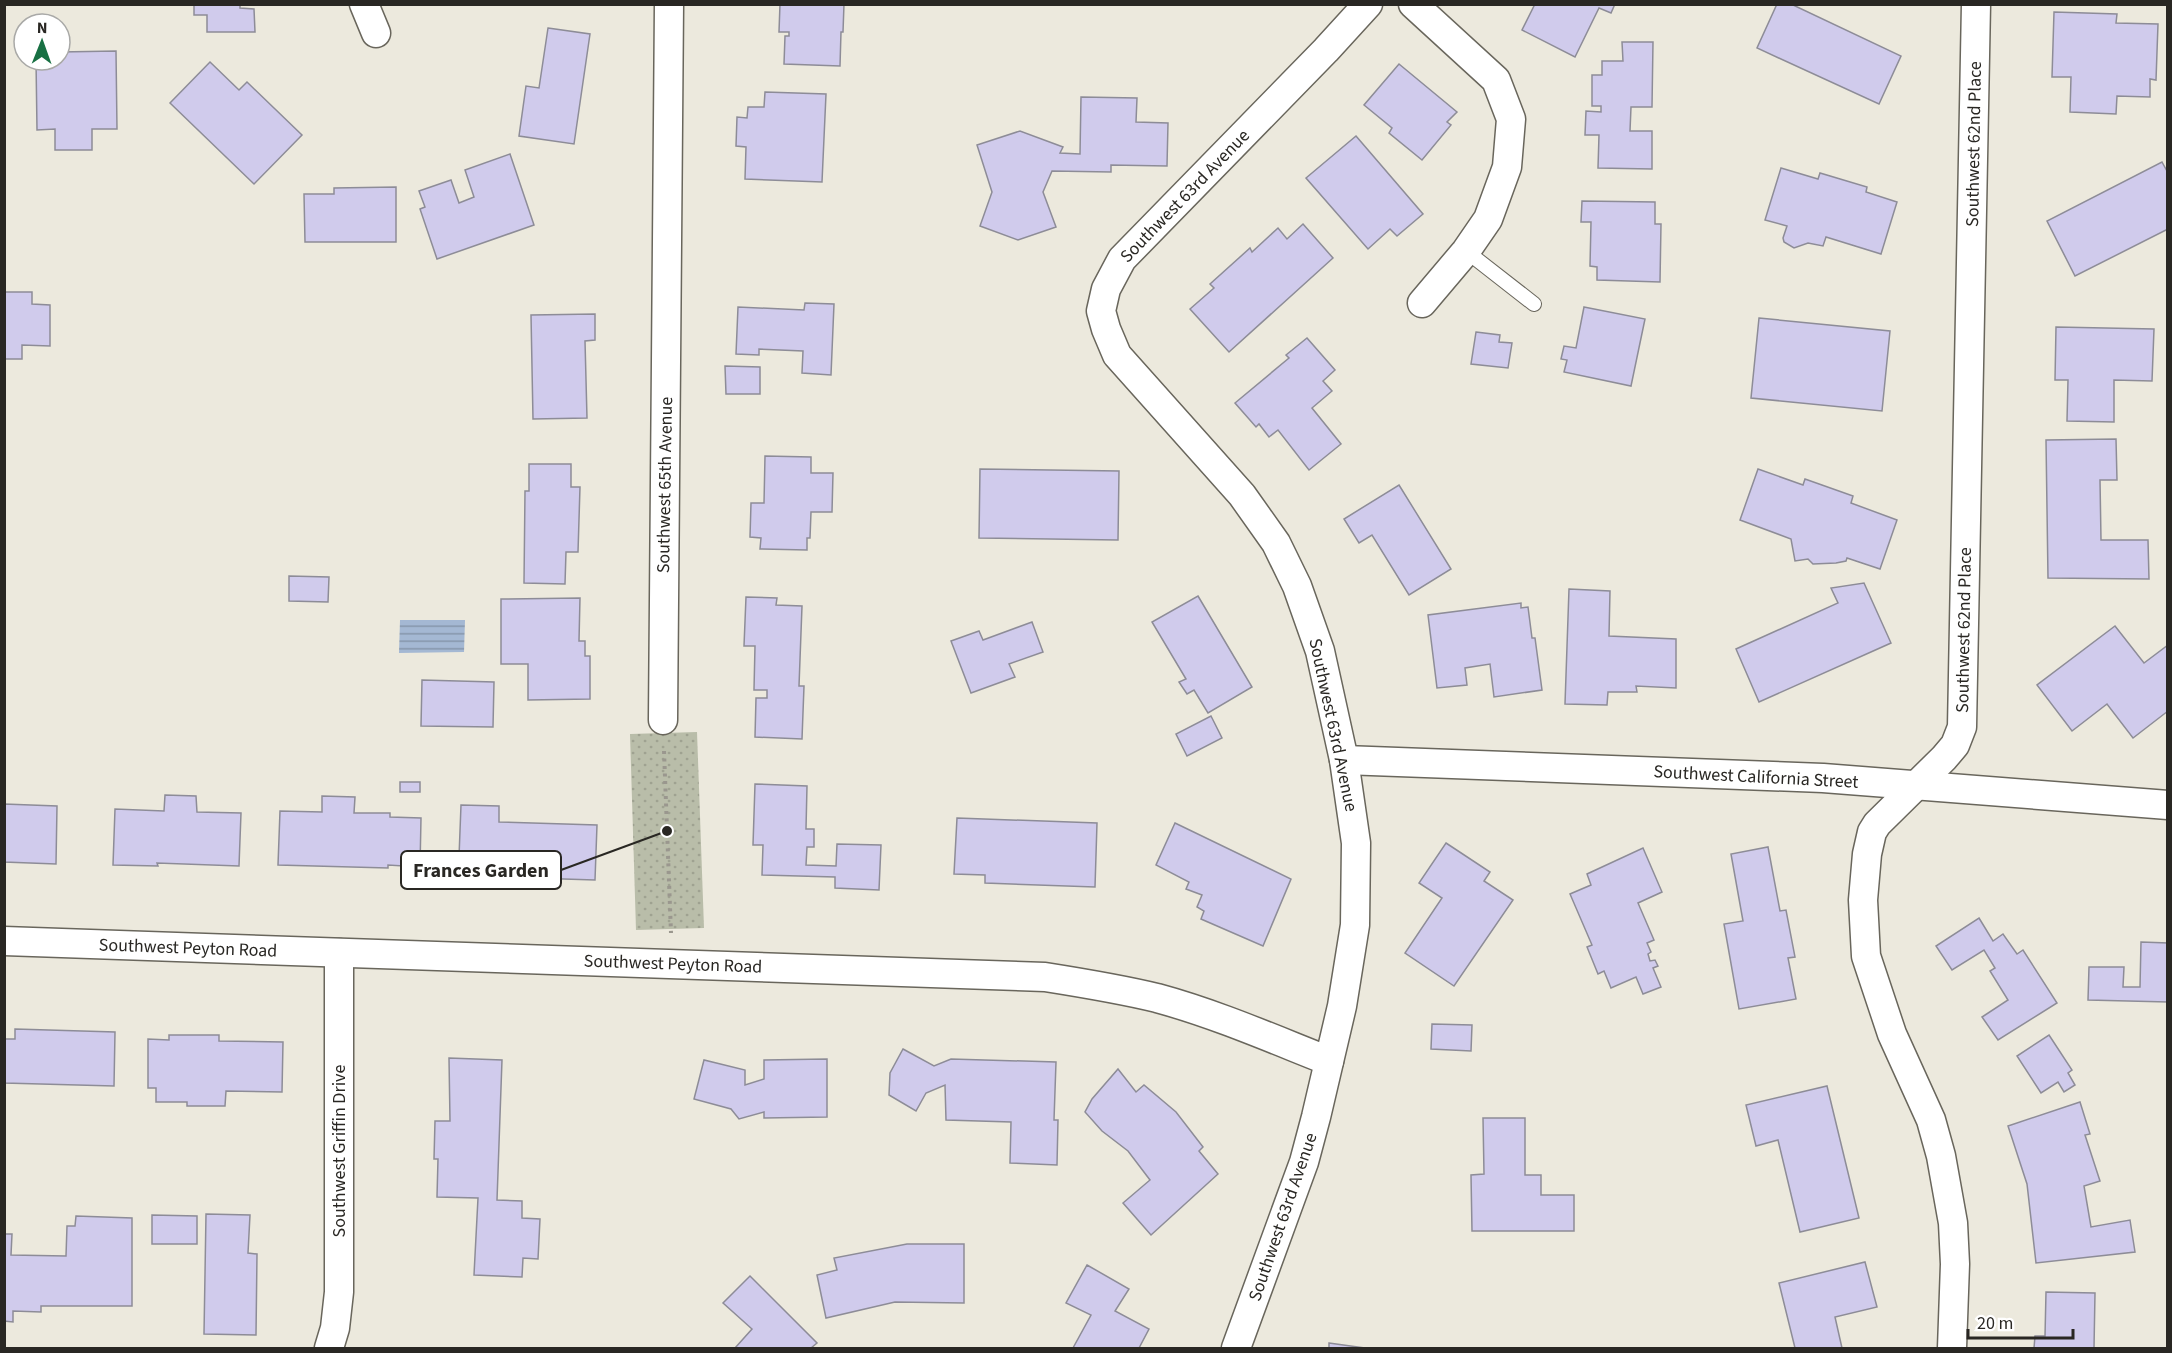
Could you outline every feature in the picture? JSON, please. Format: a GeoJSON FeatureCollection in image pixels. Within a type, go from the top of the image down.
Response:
{"type":"FeatureCollection","features":[{"type":"Feature","properties":{"kind":"street"},"geometry":{"type":"LineString","coordinates":[[364,4],[376,33]]}},
{"type":"Feature","properties":{"kind":"street","name":"Southwest 65th Avenue"},"geometry":{"type":"LineString","coordinates":[[663,720],[669,4]]}},
{"type":"Feature","properties":{"kind":"street","name":"Southwest 63rd Avenue"},"geometry":{"type":"LineString","coordinates":[[1236,1348],[1304,1162],[1329,1061],[1342,1006],[1355,925],[1356,843],[1344,760],[1320,651],[1297,586],[1276,543],[1242,495],[1117,355],[1101,311],[1106,289],[1122,259],[1368,4]]}},
{"type":"Feature","properties":{"kind":"street"},"geometry":{"type":"LineString","coordinates":[[1413,4],[1496,80],[1511,119],[1507,167],[1488,219],[1466,251],[1422,303]]}},
{"type":"Feature","properties":{"kind":"street","name":"Southwest 62nd Place"},"geometry":{"type":"LineString","coordinates":[[1952,1348],[1955,1264],[1953,1223],[1941,1155],[1931,1120],[1892,1035],[1866,956],[1863,900],[1867,854],[1872,832],[1877,824],[1944,758],[1955,745],[1962,727],[1976,4]]}},
{"type":"Feature","properties":{"kind":"street","name":"Southwest California Street"},"geometry":{"type":"LineString","coordinates":[[1344,760],[1811,778],[2168,805]]}},
{"type":"Feature","properties":{"kind":"street","name":"Southwest Peyton Road"},"geometry":{"type":"LineString","coordinates":[[4,941],[989,975],[1068,981],[1157,998],[1201,1011],[1329,1061]]}},
{"type":"Feature","properties":{"kind":"street","name":"Southwest Griffin Drive"},"geometry":{"type":"LineString","coordinates":[[328,1348],[335,1328],[339,1292],[339,953]]}},
{"type":"Feature","properties":{"kind":"lane"},"geometry":{"type":"LineString","coordinates":[[1466,251],[1534,304]]}},
{"type":"Feature","properties":{"kind":"path"},"geometry":{"type":"LineString","coordinates":[[663,720],[672,964]]}},
{"type":"Feature","properties":{"kind":"green space"},"geometry":{"type":"Polygon","coordinates":[[[697,732],[704,928],[636,930],[630,734],[697,732]]]}},
{"type":"Feature","properties":{"kind":"water"},"geometry":{"type":"Polygon","coordinates":[[[400,620],[465,620],[464,652],[399,653],[400,620]]]}},
{"type":"Feature","properties":{"kind":"building"},"geometry":{"type":"Polygon","coordinates":[[[194,4],[240,4],[240,8],[254,9],[255,32],[207,32],[207,15],[194,15],[194,4]]]}},
{"type":"Feature","properties":{"kind":"building"},"geometry":{"type":"Polygon","coordinates":[[[780,4],[844,4],[840,66],[784,64],[785,36],[789,36],[789,32],[779,32],[780,4]]]}},
{"type":"Feature","properties":{"kind":"building"},"geometry":{"type":"Polygon","coordinates":[[[1535,4],[1615,4],[1611,13],[1599,8],[1575,57],[1522,30],[1535,4]]]}},
{"type":"Feature","properties":{"kind":"building"},"geometry":{"type":"Polygon","coordinates":[[[1777,4],[1791,4],[1901,56],[1879,104],[1757,48],[1777,4]]]}},
{"type":"Feature","properties":{"kind":"building"},"geometry":{"type":"Polygon","coordinates":[[[2054,12],[2117,14],[2116,23],[2158,24],[2156,80],[2150,79],[2150,97],[2117,96],[2116,114],[2070,112],[2071,77],[2052,77],[2054,12]]]}},
{"type":"Feature","properties":{"kind":"building"},"geometry":{"type":"Polygon","coordinates":[[[548,28],[590,34],[574,144],[519,136],[526,86],[539,88],[548,28]]]}},
{"type":"Feature","properties":{"kind":"building"},"geometry":{"type":"Polygon","coordinates":[[[1622,42],[1653,42],[1652,107],[1631,107],[1630,131],[1652,131],[1652,169],[1598,168],[1599,135],[1585,135],[1586,111],[1601,112],[1601,106],[1592,106],[1592,75],[1602,75],[1602,61],[1623,61],[1622,42]]]}},
{"type":"Feature","properties":{"kind":"building"},"geometry":{"type":"Polygon","coordinates":[[[116,51],[117,129],[92,129],[92,150],[55,150],[55,129],[37,130],[36,72],[72,72],[72,52],[116,51]]]}},
{"type":"Feature","properties":{"kind":"building"},"geometry":{"type":"Polygon","coordinates":[[[210,62],[239,90],[247,82],[302,135],[254,184],[170,103],[210,62]]]}},
{"type":"Feature","properties":{"kind":"building"},"geometry":{"type":"Polygon","coordinates":[[[1399,64],[1457,112],[1447,122],[1451,125],[1422,160],[1389,133],[1392,128],[1364,105],[1399,64]]]}},
{"type":"Feature","properties":{"kind":"building"},"geometry":{"type":"Polygon","coordinates":[[[765,92],[826,94],[822,182],[745,179],[746,147],[736,146],[737,117],[747,118],[748,107],[764,107],[765,92]]]}},
{"type":"Feature","properties":{"kind":"building"},"geometry":{"type":"Polygon","coordinates":[[[1081,97],[1137,98],[1136,122],[1168,123],[1167,166],[1111,165],[1111,172],[1052,171],[1043,192],[1056,227],[1018,240],[980,226],[992,192],[977,145],[1020,131],[1063,147],[1060,153],[1080,154],[1081,97]]]}},
{"type":"Feature","properties":{"kind":"building"},"geometry":{"type":"Polygon","coordinates":[[[1356,136],[1423,214],[1397,236],[1390,229],[1368,249],[1306,178],[1356,136]]]}},
{"type":"Feature","properties":{"kind":"building"},"geometry":{"type":"Polygon","coordinates":[[[510,154],[534,225],[437,259],[420,209],[425,207],[419,191],[451,180],[459,203],[474,197],[465,170],[510,154]]]}},
{"type":"Feature","properties":{"kind":"building"},"geometry":{"type":"Polygon","coordinates":[[[2162,162],[2168,173],[2168,229],[2075,276],[2047,221],[2162,162]]]}},
{"type":"Feature","properties":{"kind":"building"},"geometry":{"type":"Polygon","coordinates":[[[1781,168],[1818,179],[1820,173],[1867,187],[1866,192],[1897,202],[1881,254],[1826,237],[1823,246],[1808,243],[1794,248],[1784,242],[1787,226],[1765,220],[1781,168]]]}},
{"type":"Feature","properties":{"kind":"building"},"geometry":{"type":"Polygon","coordinates":[[[396,187],[396,242],[305,242],[304,194],[334,194],[334,188],[396,187]]]}},
{"type":"Feature","properties":{"kind":"building"},"geometry":{"type":"Polygon","coordinates":[[[1582,201],[1655,202],[1655,224],[1661,224],[1660,282],[1597,280],[1597,267],[1590,266],[1591,222],[1581,222],[1582,201]]]}},
{"type":"Feature","properties":{"kind":"building"},"geometry":{"type":"Polygon","coordinates":[[[1303,224],[1333,258],[1229,352],[1190,309],[1214,288],[1210,284],[1250,248],[1252,252],[1278,228],[1287,239],[1303,224]]]}},
{"type":"Feature","properties":{"kind":"building"},"geometry":{"type":"Polygon","coordinates":[[[4,292],[32,292],[32,304],[50,305],[50,346],[22,345],[22,359],[4,359],[4,292]]]}},
{"type":"Feature","properties":{"kind":"building"},"geometry":{"type":"Polygon","coordinates":[[[805,303],[834,304],[831,375],[802,373],[803,351],[759,349],[759,355],[736,354],[738,307],[804,310],[805,303]]]}},
{"type":"Feature","properties":{"kind":"building"},"geometry":{"type":"Polygon","coordinates":[[[1584,307],[1645,319],[1631,386],[1564,372],[1567,360],[1561,359],[1564,346],[1576,348],[1584,307]]]}},
{"type":"Feature","properties":{"kind":"building"},"geometry":{"type":"Polygon","coordinates":[[[595,314],[595,340],[585,341],[587,418],[533,419],[531,315],[595,314]]]}},
{"type":"Feature","properties":{"kind":"building"},"geometry":{"type":"Polygon","coordinates":[[[1759,318],[1890,331],[1882,411],[1751,398],[1759,318]]]}},
{"type":"Feature","properties":{"kind":"building"},"geometry":{"type":"Polygon","coordinates":[[[2056,327],[2154,329],[2152,381],[2114,380],[2114,422],[2067,421],[2068,380],[2055,380],[2056,327]]]}},
{"type":"Feature","properties":{"kind":"building"},"geometry":{"type":"Polygon","coordinates":[[[1476,332],[1500,335],[1499,342],[1512,343],[1508,368],[1471,364],[1476,332]]]}},
{"type":"Feature","properties":{"kind":"building"},"geometry":{"type":"Polygon","coordinates":[[[1307,338],[1335,370],[1323,381],[1332,391],[1312,408],[1341,444],[1309,470],[1278,430],[1269,437],[1259,424],[1256,427],[1235,403],[1289,358],[1286,355],[1307,338]]]}},
{"type":"Feature","properties":{"kind":"building"},"geometry":{"type":"Polygon","coordinates":[[[725,366],[760,367],[760,394],[726,394],[725,366]]]}},
{"type":"Feature","properties":{"kind":"building"},"geometry":{"type":"Polygon","coordinates":[[[2116,439],[2117,480],[2100,480],[2101,540],[2148,540],[2149,579],[2048,578],[2046,440],[2116,439]]]}},
{"type":"Feature","properties":{"kind":"building"},"geometry":{"type":"Polygon","coordinates":[[[765,456],[811,457],[811,473],[833,473],[832,512],[811,512],[807,550],[760,549],[761,538],[750,537],[751,503],[764,503],[765,456]]]}},
{"type":"Feature","properties":{"kind":"building"},"geometry":{"type":"Polygon","coordinates":[[[529,464],[571,464],[571,487],[580,487],[578,552],[566,552],[565,584],[524,583],[525,491],[529,491],[529,464]]]}},
{"type":"Feature","properties":{"kind":"building"},"geometry":{"type":"Polygon","coordinates":[[[980,469],[1119,471],[1118,540],[979,538],[980,469]]]}},
{"type":"Feature","properties":{"kind":"building"},"geometry":{"type":"Polygon","coordinates":[[[1758,469],[1803,485],[1805,479],[1853,496],[1851,503],[1897,520],[1880,569],[1847,558],[1846,561],[1836,563],[1813,564],[1808,559],[1795,561],[1791,539],[1740,520],[1758,469]]]}},
{"type":"Feature","properties":{"kind":"building"},"geometry":{"type":"Polygon","coordinates":[[[1399,485],[1451,569],[1409,595],[1372,535],[1359,543],[1344,519],[1399,485]]]}},
{"type":"Feature","properties":{"kind":"building"},"geometry":{"type":"Polygon","coordinates":[[[289,576],[329,577],[328,602],[289,601],[289,576]]]}},
{"type":"Feature","properties":{"kind":"building"},"geometry":{"type":"Polygon","coordinates":[[[1864,583],[1891,643],[1759,702],[1736,649],[1838,603],[1831,588],[1864,583]]]}},
{"type":"Feature","properties":{"kind":"building"},"geometry":{"type":"Polygon","coordinates":[[[1569,589],[1610,591],[1609,636],[1676,639],[1676,688],[1636,686],[1637,692],[1608,692],[1607,705],[1565,704],[1569,589]]]}},
{"type":"Feature","properties":{"kind":"building"},"geometry":{"type":"Polygon","coordinates":[[[1198,596],[1252,687],[1208,713],[1194,690],[1187,694],[1179,682],[1186,679],[1152,622],[1198,596]]]}},
{"type":"Feature","properties":{"kind":"building"},"geometry":{"type":"Polygon","coordinates":[[[746,597],[777,598],[776,605],[802,606],[799,686],[804,686],[802,739],[755,737],[756,698],[767,698],[767,690],[754,690],[755,646],[744,646],[746,597]]]}},
{"type":"Feature","properties":{"kind":"building"},"geometry":{"type":"Polygon","coordinates":[[[580,598],[579,641],[585,641],[585,656],[590,656],[590,699],[528,700],[528,664],[501,664],[501,599],[580,598]]]}},
{"type":"Feature","properties":{"kind":"building"},"geometry":{"type":"Polygon","coordinates":[[[1521,603],[1521,608],[1528,607],[1542,690],[1494,697],[1490,664],[1465,668],[1467,685],[1437,688],[1428,615],[1521,603]]]}},
{"type":"Feature","properties":{"kind":"building"},"geometry":{"type":"Polygon","coordinates":[[[1032,622],[1043,652],[1009,664],[1015,677],[971,693],[951,641],[979,631],[983,640],[1032,622]]]}},
{"type":"Feature","properties":{"kind":"building"},"geometry":{"type":"Polygon","coordinates":[[[2115,626],[2144,663],[2168,645],[2168,711],[2133,738],[2107,704],[2072,731],[2037,685],[2115,626]]]}},
{"type":"Feature","properties":{"kind":"building"},"geometry":{"type":"Polygon","coordinates":[[[422,680],[494,682],[493,727],[421,726],[422,680]]]}},
{"type":"Feature","properties":{"kind":"building"},"geometry":{"type":"Polygon","coordinates":[[[1211,716],[1222,738],[1187,756],[1176,734],[1211,716]]]}},
{"type":"Feature","properties":{"kind":"building"},"geometry":{"type":"Polygon","coordinates":[[[400,782],[420,782],[420,792],[400,792],[400,782]]]}},
{"type":"Feature","properties":{"kind":"building"},"geometry":{"type":"Polygon","coordinates":[[[755,784],[807,786],[806,829],[814,829],[814,847],[807,847],[806,865],[836,866],[837,844],[881,845],[879,890],[835,888],[835,877],[762,875],[763,845],[753,845],[755,784]]]}},
{"type":"Feature","properties":{"kind":"building"},"geometry":{"type":"Polygon","coordinates":[[[165,795],[196,796],[197,812],[241,813],[239,866],[157,863],[158,866],[113,865],[115,809],[164,811],[165,795]]]}},
{"type":"Feature","properties":{"kind":"building"},"geometry":{"type":"Polygon","coordinates":[[[322,796],[355,797],[354,813],[390,813],[390,817],[421,818],[420,867],[278,865],[280,811],[322,812],[322,796]]]}},
{"type":"Feature","properties":{"kind":"building"},"geometry":{"type":"Polygon","coordinates":[[[4,804],[57,806],[56,864],[4,862],[4,804]]]}},
{"type":"Feature","properties":{"kind":"building"},"geometry":{"type":"Polygon","coordinates":[[[461,805],[499,806],[499,822],[597,825],[595,880],[532,878],[532,872],[499,870],[500,858],[459,857],[461,805]]]}},
{"type":"Feature","properties":{"kind":"building"},"geometry":{"type":"Polygon","coordinates":[[[957,818],[1097,823],[1095,887],[985,883],[985,875],[954,874],[957,818]]]}},
{"type":"Feature","properties":{"kind":"building"},"geometry":{"type":"Polygon","coordinates":[[[1175,823],[1291,879],[1263,946],[1201,919],[1204,911],[1197,907],[1202,895],[1186,889],[1189,882],[1156,865],[1175,823]]]}},
{"type":"Feature","properties":{"kind":"building"},"geometry":{"type":"Polygon","coordinates":[[[1446,843],[1490,872],[1484,881],[1513,900],[1454,986],[1405,953],[1442,898],[1419,883],[1446,843]]]}},
{"type":"Feature","properties":{"kind":"building"},"geometry":{"type":"Polygon","coordinates":[[[1768,847],[1780,911],[1786,910],[1795,957],[1788,958],[1796,999],[1739,1009],[1724,924],[1743,921],[1731,854],[1768,847]]]}},
{"type":"Feature","properties":{"kind":"building"},"geometry":{"type":"Polygon","coordinates":[[[1643,848],[1662,892],[1638,903],[1654,940],[1647,943],[1651,952],[1648,954],[1650,961],[1655,960],[1658,966],[1653,968],[1661,987],[1643,994],[1636,977],[1611,988],[1604,971],[1598,974],[1587,947],[1592,945],[1570,894],[1591,885],[1587,874],[1643,848]]]}},
{"type":"Feature","properties":{"kind":"building"},"geometry":{"type":"Polygon","coordinates":[[[1979,918],[1993,941],[2003,934],[2017,954],[2023,950],[2057,1003],[1998,1040],[1982,1017],[2008,1000],[1990,971],[1995,968],[1984,950],[1952,970],[1936,946],[1979,918]]]}},
{"type":"Feature","properties":{"kind":"building"},"geometry":{"type":"Polygon","coordinates":[[[2141,942],[2168,943],[2168,1002],[2088,1000],[2089,967],[2124,967],[2123,987],[2140,987],[2141,942]]]}},
{"type":"Feature","properties":{"kind":"building"},"geometry":{"type":"Polygon","coordinates":[[[1432,1024],[1472,1025],[1471,1051],[1431,1049],[1432,1024]]]}},
{"type":"Feature","properties":{"kind":"building"},"geometry":{"type":"Polygon","coordinates":[[[15,1029],[115,1032],[114,1086],[4,1083],[4,1039],[15,1039],[15,1029]]]}},
{"type":"Feature","properties":{"kind":"building"},"geometry":{"type":"Polygon","coordinates":[[[169,1035],[219,1035],[219,1041],[283,1042],[282,1092],[226,1091],[225,1106],[187,1106],[187,1102],[156,1102],[156,1088],[148,1088],[148,1039],[169,1040],[169,1035]]]}},
{"type":"Feature","properties":{"kind":"building"},"geometry":{"type":"Polygon","coordinates":[[[2049,1035],[2072,1070],[2068,1073],[2075,1085],[2064,1092],[2058,1082],[2041,1093],[2017,1056],[2049,1035]]]}},
{"type":"Feature","properties":{"kind":"building"},"geometry":{"type":"Polygon","coordinates":[[[903,1049],[934,1066],[951,1059],[1056,1062],[1054,1120],[1058,1120],[1057,1165],[1010,1163],[1011,1122],[946,1120],[945,1085],[926,1093],[916,1111],[889,1095],[890,1073],[903,1049]]]}},
{"type":"Feature","properties":{"kind":"building"},"geometry":{"type":"Polygon","coordinates":[[[449,1058],[502,1060],[497,1200],[522,1201],[522,1218],[540,1219],[538,1259],[523,1258],[522,1277],[474,1275],[478,1198],[437,1197],[438,1159],[434,1159],[435,1121],[450,1121],[449,1058]]]}},
{"type":"Feature","properties":{"kind":"building"},"geometry":{"type":"Polygon","coordinates":[[[827,1059],[827,1117],[764,1118],[764,1112],[739,1119],[731,1109],[694,1099],[704,1060],[745,1070],[745,1085],[764,1079],[764,1060],[827,1059]]]}},
{"type":"Feature","properties":{"kind":"building"},"geometry":{"type":"Polygon","coordinates":[[[1118,1069],[1136,1092],[1144,1085],[1176,1112],[1203,1147],[1199,1151],[1218,1174],[1151,1235],[1123,1203],[1150,1180],[1128,1151],[1102,1131],[1085,1112],[1092,1099],[1118,1069]]]}},
{"type":"Feature","properties":{"kind":"building"},"geometry":{"type":"Polygon","coordinates":[[[1827,1086],[1859,1218],[1800,1232],[1778,1140],[1756,1146],[1746,1105],[1827,1086]]]}},
{"type":"Feature","properties":{"kind":"building"},"geometry":{"type":"Polygon","coordinates":[[[2080,1102],[2090,1134],[2085,1135],[2100,1181],[2084,1186],[2091,1227],[2130,1220],[2135,1252],[2036,1263],[2027,1184],[2008,1126],[2080,1102]]]}},
{"type":"Feature","properties":{"kind":"building"},"geometry":{"type":"Polygon","coordinates":[[[1483,1118],[1525,1118],[1525,1175],[1541,1175],[1541,1195],[1574,1195],[1574,1231],[1472,1231],[1471,1175],[1484,1174],[1483,1118]]]}},
{"type":"Feature","properties":{"kind":"building"},"geometry":{"type":"Polygon","coordinates":[[[206,1214],[250,1215],[248,1253],[257,1254],[256,1335],[204,1334],[206,1214]]]}},
{"type":"Feature","properties":{"kind":"building"},"geometry":{"type":"Polygon","coordinates":[[[152,1215],[197,1216],[197,1244],[152,1244],[152,1215]]]}},
{"type":"Feature","properties":{"kind":"building"},"geometry":{"type":"Polygon","coordinates":[[[76,1216],[132,1218],[132,1306],[41,1306],[41,1312],[13,1311],[13,1322],[4,1321],[4,1234],[12,1234],[11,1255],[66,1256],[67,1226],[75,1226],[76,1216]]]}},
{"type":"Feature","properties":{"kind":"building"},"geometry":{"type":"Polygon","coordinates":[[[907,1244],[964,1244],[964,1303],[895,1302],[826,1318],[817,1275],[837,1270],[834,1258],[907,1244]]]}},
{"type":"Feature","properties":{"kind":"building"},"geometry":{"type":"Polygon","coordinates":[[[1865,1262],[1877,1307],[1835,1317],[1842,1348],[1795,1348],[1779,1283],[1865,1262]]]}},
{"type":"Feature","properties":{"kind":"building"},"geometry":{"type":"Polygon","coordinates":[[[1087,1265],[1129,1289],[1115,1311],[1149,1329],[1139,1348],[1073,1348],[1091,1315],[1066,1303],[1087,1265]]]}},
{"type":"Feature","properties":{"kind":"building"},"geometry":{"type":"Polygon","coordinates":[[[750,1276],[817,1343],[811,1348],[735,1348],[752,1329],[723,1303],[750,1276]]]}},
{"type":"Feature","properties":{"kind":"building"},"geometry":{"type":"Polygon","coordinates":[[[2046,1292],[2095,1293],[2094,1348],[2034,1348],[2035,1336],[2045,1336],[2046,1292]]]}},
{"type":"Feature","properties":{"kind":"building"},"geometry":{"type":"Polygon","coordinates":[[[1329,1343],[1365,1348],[1329,1348],[1329,1343]]]}},
{"type":"Feature","properties":{"kind":"place","name":"Frances Garden"},"geometry":{"type":"Point","coordinates":[667,831]}}]}
